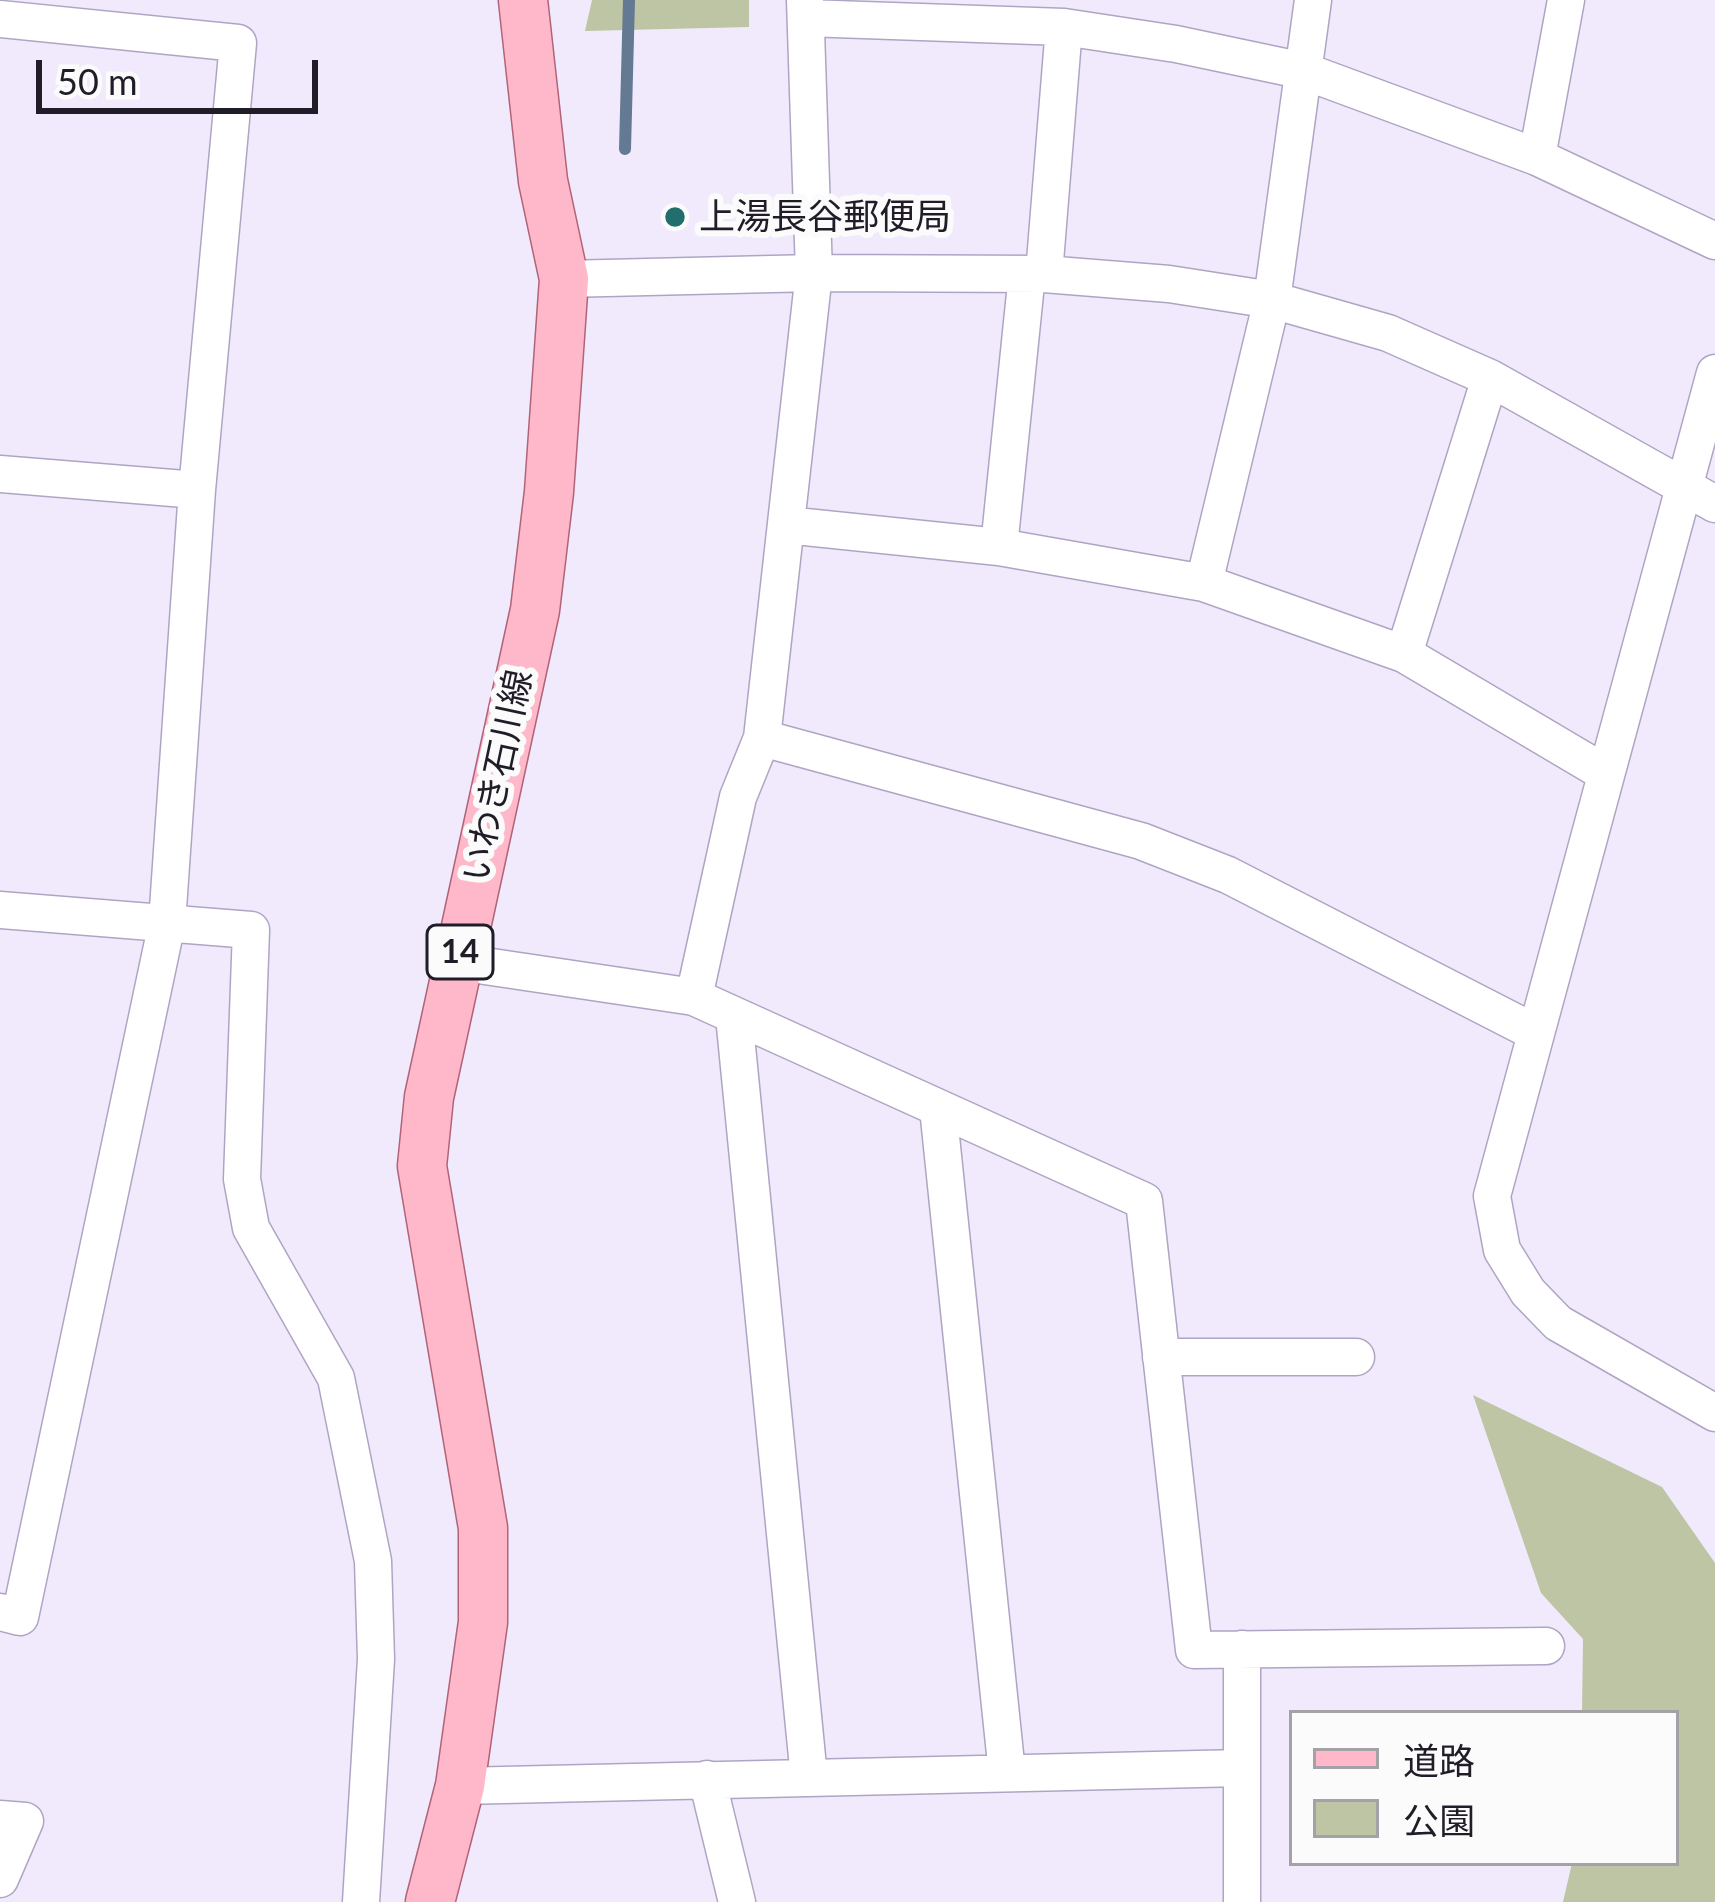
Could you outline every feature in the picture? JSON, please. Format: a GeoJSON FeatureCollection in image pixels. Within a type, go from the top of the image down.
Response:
{"type":"FeatureCollection","features":[{"type":"Feature","properties":{"kind":"main road","name":"いわき石川線"},"geometry":{"type":"LineString","coordinates":[[430,1902],[460,1786],[483,1622],[483,1528],[422,1166],[429,1097],[535,610],[550,492],[564,279],[543,182],[523,0]]}},
{"type":"Feature","properties":{"kind":"street"},"geometry":{"type":"LineString","coordinates":[[1204,583],[1272,300],[1313,0]]}},
{"type":"Feature","properties":{"kind":"street"},"geometry":{"type":"LineString","coordinates":[[1537,157],[1566,0]]}},
{"type":"Feature","properties":{"kind":"street"},"geometry":{"type":"LineString","coordinates":[[694,997],[738,797],[762,739],[814,273],[806,9],[1055,17],[1304,71],[1537,157],[1715,241]]}},
{"type":"Feature","properties":{"kind":"street"},"geometry":{"type":"LineString","coordinates":[[999,547],[1036,274],[1055,17]]}},
{"type":"Feature","properties":{"kind":"street"},"geometry":{"type":"LineString","coordinates":[[0,19],[238,43],[197,490],[167,923],[20,1617],[0,1612]]}},
{"type":"Feature","properties":{"kind":"street"},"geometry":{"type":"LineString","coordinates":[[564,279],[1036,274],[1169,284],[1272,300],[1388,333],[1490,377],[1715,504]]}},
{"type":"Feature","properties":{"kind":"street"},"geometry":{"type":"LineString","coordinates":[[1715,373],[1492,1196],[1502,1250],[1528,1292],[1558,1323],[1715,1413]]}},
{"type":"Feature","properties":{"kind":"street"},"geometry":{"type":"LineString","coordinates":[[1404,654],[1490,377]]}},
{"type":"Feature","properties":{"kind":"street"},"geometry":{"type":"LineString","coordinates":[[0,474],[197,490]]}},
{"type":"Feature","properties":{"kind":"street"},"geometry":{"type":"LineString","coordinates":[[786,525],[999,547],[1204,583],[1404,654],[1605,773]]}},
{"type":"Feature","properties":{"kind":"street"},"geometry":{"type":"LineString","coordinates":[[762,739],[1141,841],[1228,875],[1536,1033]]}},
{"type":"Feature","properties":{"kind":"street"},"geometry":{"type":"LineString","coordinates":[[0,910],[251,929],[242,1179],[251,1228],[336,1378],[373,1562],[376,1659],[362,1902]]}},
{"type":"Feature","properties":{"kind":"street"},"geometry":{"type":"LineString","coordinates":[[458,962],[694,997],[1144,1201],[1194,1650],[1546,1646]]}},
{"type":"Feature","properties":{"kind":"street"},"geometry":{"type":"LineString","coordinates":[[734,1016],[809,1777]]}},
{"type":"Feature","properties":{"kind":"street"},"geometry":{"type":"LineString","coordinates":[[938,1108],[1007,1773]]}},
{"type":"Feature","properties":{"kind":"street"},"geometry":{"type":"LineString","coordinates":[[1161,1357],[1356,1357]]}},
{"type":"Feature","properties":{"kind":"street"},"geometry":{"type":"LineString","coordinates":[[1242,1649],[1242,1902]]}},
{"type":"Feature","properties":{"kind":"street"},"geometry":{"type":"LineString","coordinates":[[460,1786],[1242,1768]]}},
{"type":"Feature","properties":{"kind":"street"},"geometry":{"type":"LineString","coordinates":[[707,1779],[737,1902]]}},
{"type":"Feature","properties":{"kind":"street"},"geometry":{"type":"LineString","coordinates":[[0,1819],[25,1822],[0,1879]]}},
{"type":"Feature","properties":{"kind":"green space"},"geometry":{"type":"Polygon","coordinates":[[[592,0],[749,0],[749,27],[585,31],[592,0]]]}},
{"type":"Feature","properties":{"kind":"green space"},"geometry":{"type":"Polygon","coordinates":[[[1473,1395],[1662,1487],[1715,1563],[1715,1902],[1563,1902],[1571,1866],[1679,1866],[1679,1710],[1582,1710],[1583,1639],[1541,1593],[1473,1395]]]}},
{"type":"Feature","properties":{"kind":"waterway"},"geometry":{"type":"LineString","coordinates":[[625,149],[629,0]]}},
{"type":"Feature","properties":{"kind":"place","name":"上湯長谷郵便局"},"geometry":{"type":"Point","coordinates":[675,217]}}]}
